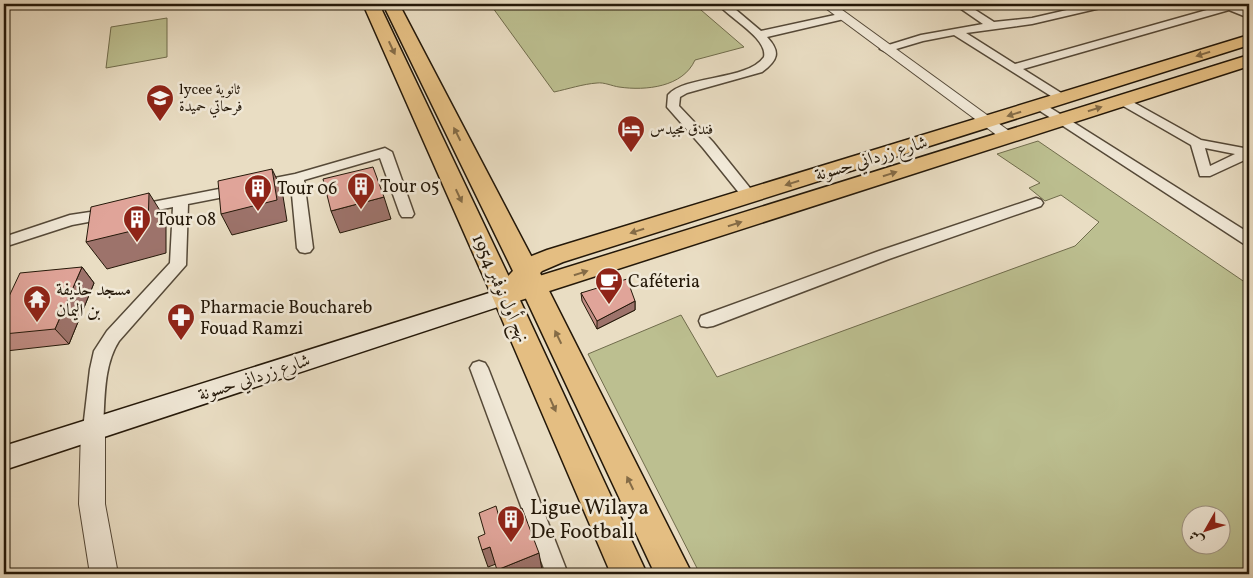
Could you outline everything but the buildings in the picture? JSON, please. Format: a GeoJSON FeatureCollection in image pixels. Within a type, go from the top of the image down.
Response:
{"type":"FeatureCollection","features":[{"type":"Feature","properties":{"kind":"highway","name":"نهج أول نوفمبر 1954"},"geometry":{"type":"LineString","coordinates":[[371,4],[674,574]]}},
{"type":"Feature","properties":{"kind":"highway","name":"نهج أول نوفمبر 1954"},"geometry":{"type":"LineString","coordinates":[[391,4],[522,285],[628,574]]}},
{"type":"Feature","properties":{"kind":"main road","name":"شارع زرداني حسونة"},"geometry":{"type":"LineString","coordinates":[[4,458],[522,285],[764,215],[1008,136],[1062,109],[1249,40]]}},
{"type":"Feature","properties":{"kind":"main road","name":"شارع زرداني حسونة"},"geometry":{"type":"LineString","coordinates":[[522,285],[533,265],[555,256],[1041,106],[1062,109],[1122,100],[1249,60]]}},
{"type":"Feature","properties":{"kind":"main road"},"geometry":{"type":"LineString","coordinates":[[749,196],[764,215]]}},
{"type":"Feature","properties":{"kind":"street"},"geometry":{"type":"LineString","coordinates":[[723,4],[770,46],[771,54],[768,62],[758,70],[683,90],[674,95],[673,107],[708,145],[749,196]]}},
{"type":"Feature","properties":{"kind":"street"},"geometry":{"type":"LineString","coordinates":[[826,4],[1008,136]]}},
{"type":"Feature","properties":{"kind":"street"},"geometry":{"type":"LineString","coordinates":[[959,4],[992,25]]}},
{"type":"Feature","properties":{"kind":"street"},"geometry":{"type":"LineString","coordinates":[[886,49],[921,38],[992,25],[1032,21],[1105,4]]}},
{"type":"Feature","properties":{"kind":"street"},"geometry":{"type":"LineString","coordinates":[[1014,68],[1227,5],[1249,15]]}},
{"type":"Feature","properties":{"kind":"street"},"geometry":{"type":"LineString","coordinates":[[759,35],[844,16]]}},
{"type":"Feature","properties":{"kind":"street"},"geometry":{"type":"LineString","coordinates":[[958,32],[1014,68],[1062,109],[1249,240]]}},
{"type":"Feature","properties":{"kind":"street"},"geometry":{"type":"LineString","coordinates":[[1122,100],[1197,143],[1249,153]]}},
{"type":"Feature","properties":{"kind":"street"},"geometry":{"type":"LineString","coordinates":[[1197,143],[1204,173],[1249,153]]}},
{"type":"Feature","properties":{"kind":"street"},"geometry":{"type":"LineString","coordinates":[[4,242],[70,220],[181,201],[297,178],[385,152],[407,214]]}},
{"type":"Feature","properties":{"kind":"street"},"geometry":{"type":"LineString","coordinates":[[297,178],[305,248]]}},
{"type":"Feature","properties":{"kind":"street"},"geometry":{"type":"LineString","coordinates":[[104,574],[92,504],[93,429],[99,369],[103,351],[113,336],[178,265],[181,201]]}},
{"type":"Feature","properties":{"kind":"street"},"geometry":{"type":"LineString","coordinates":[[707,321],[1036,203]]}},
{"type":"Feature","properties":{"kind":"street"},"geometry":{"type":"LineString","coordinates":[[479,368],[557,574]]}},
{"type":"Feature","properties":{"kind":"green space"},"geometry":{"type":"Polygon","coordinates":[[[490,4],[694,4],[744,47],[695,60],[682,76],[663,85],[630,88],[597,83],[554,92],[490,4]]]}},
{"type":"Feature","properties":{"kind":"green space"},"geometry":{"type":"Polygon","coordinates":[[[167,18],[167,57],[106,68],[111,27],[167,18]]]}},
{"type":"Feature","properties":{"kind":"green space"},"geometry":{"type":"Polygon","coordinates":[[[1038,141],[1249,285],[1249,574],[700,574],[588,354],[681,315],[717,377],[1075,246],[1099,222],[1061,195],[1045,201],[1029,188],[1040,183],[997,154],[1038,141]]]}},
{"type":"Feature","properties":{"kind":"place","name":"lycee ثانوية فرحاتي حميدة"},"geometry":{"type":"Point","coordinates":[160,122]}},
{"type":"Feature","properties":{"kind":"place","name":"فندق مجيدس"},"geometry":{"type":"Point","coordinates":[631,153]}},
{"type":"Feature","properties":{"kind":"place","name":"Tour 05"},"geometry":{"type":"Point","coordinates":[361,210]}},
{"type":"Feature","properties":{"kind":"place","name":"Tour 06"},"geometry":{"type":"Point","coordinates":[258,212]}},
{"type":"Feature","properties":{"kind":"place","name":"Tour 08"},"geometry":{"type":"Point","coordinates":[137,243]}},
{"type":"Feature","properties":{"kind":"place","name":"Caféteria"},"geometry":{"type":"Point","coordinates":[609,305]}},
{"type":"Feature","properties":{"kind":"place","name":"مسجد حذيفة بن اليمان"},"geometry":{"type":"Point","coordinates":[37,323]}},
{"type":"Feature","properties":{"kind":"place","name":"Pharmacie Bouchareb Fouad Ramzi"},"geometry":{"type":"Point","coordinates":[181,341]}},
{"type":"Feature","properties":{"kind":"place","name":"Ligue Wilaya De Football"},"geometry":{"type":"Point","coordinates":[511,543]}}]}
